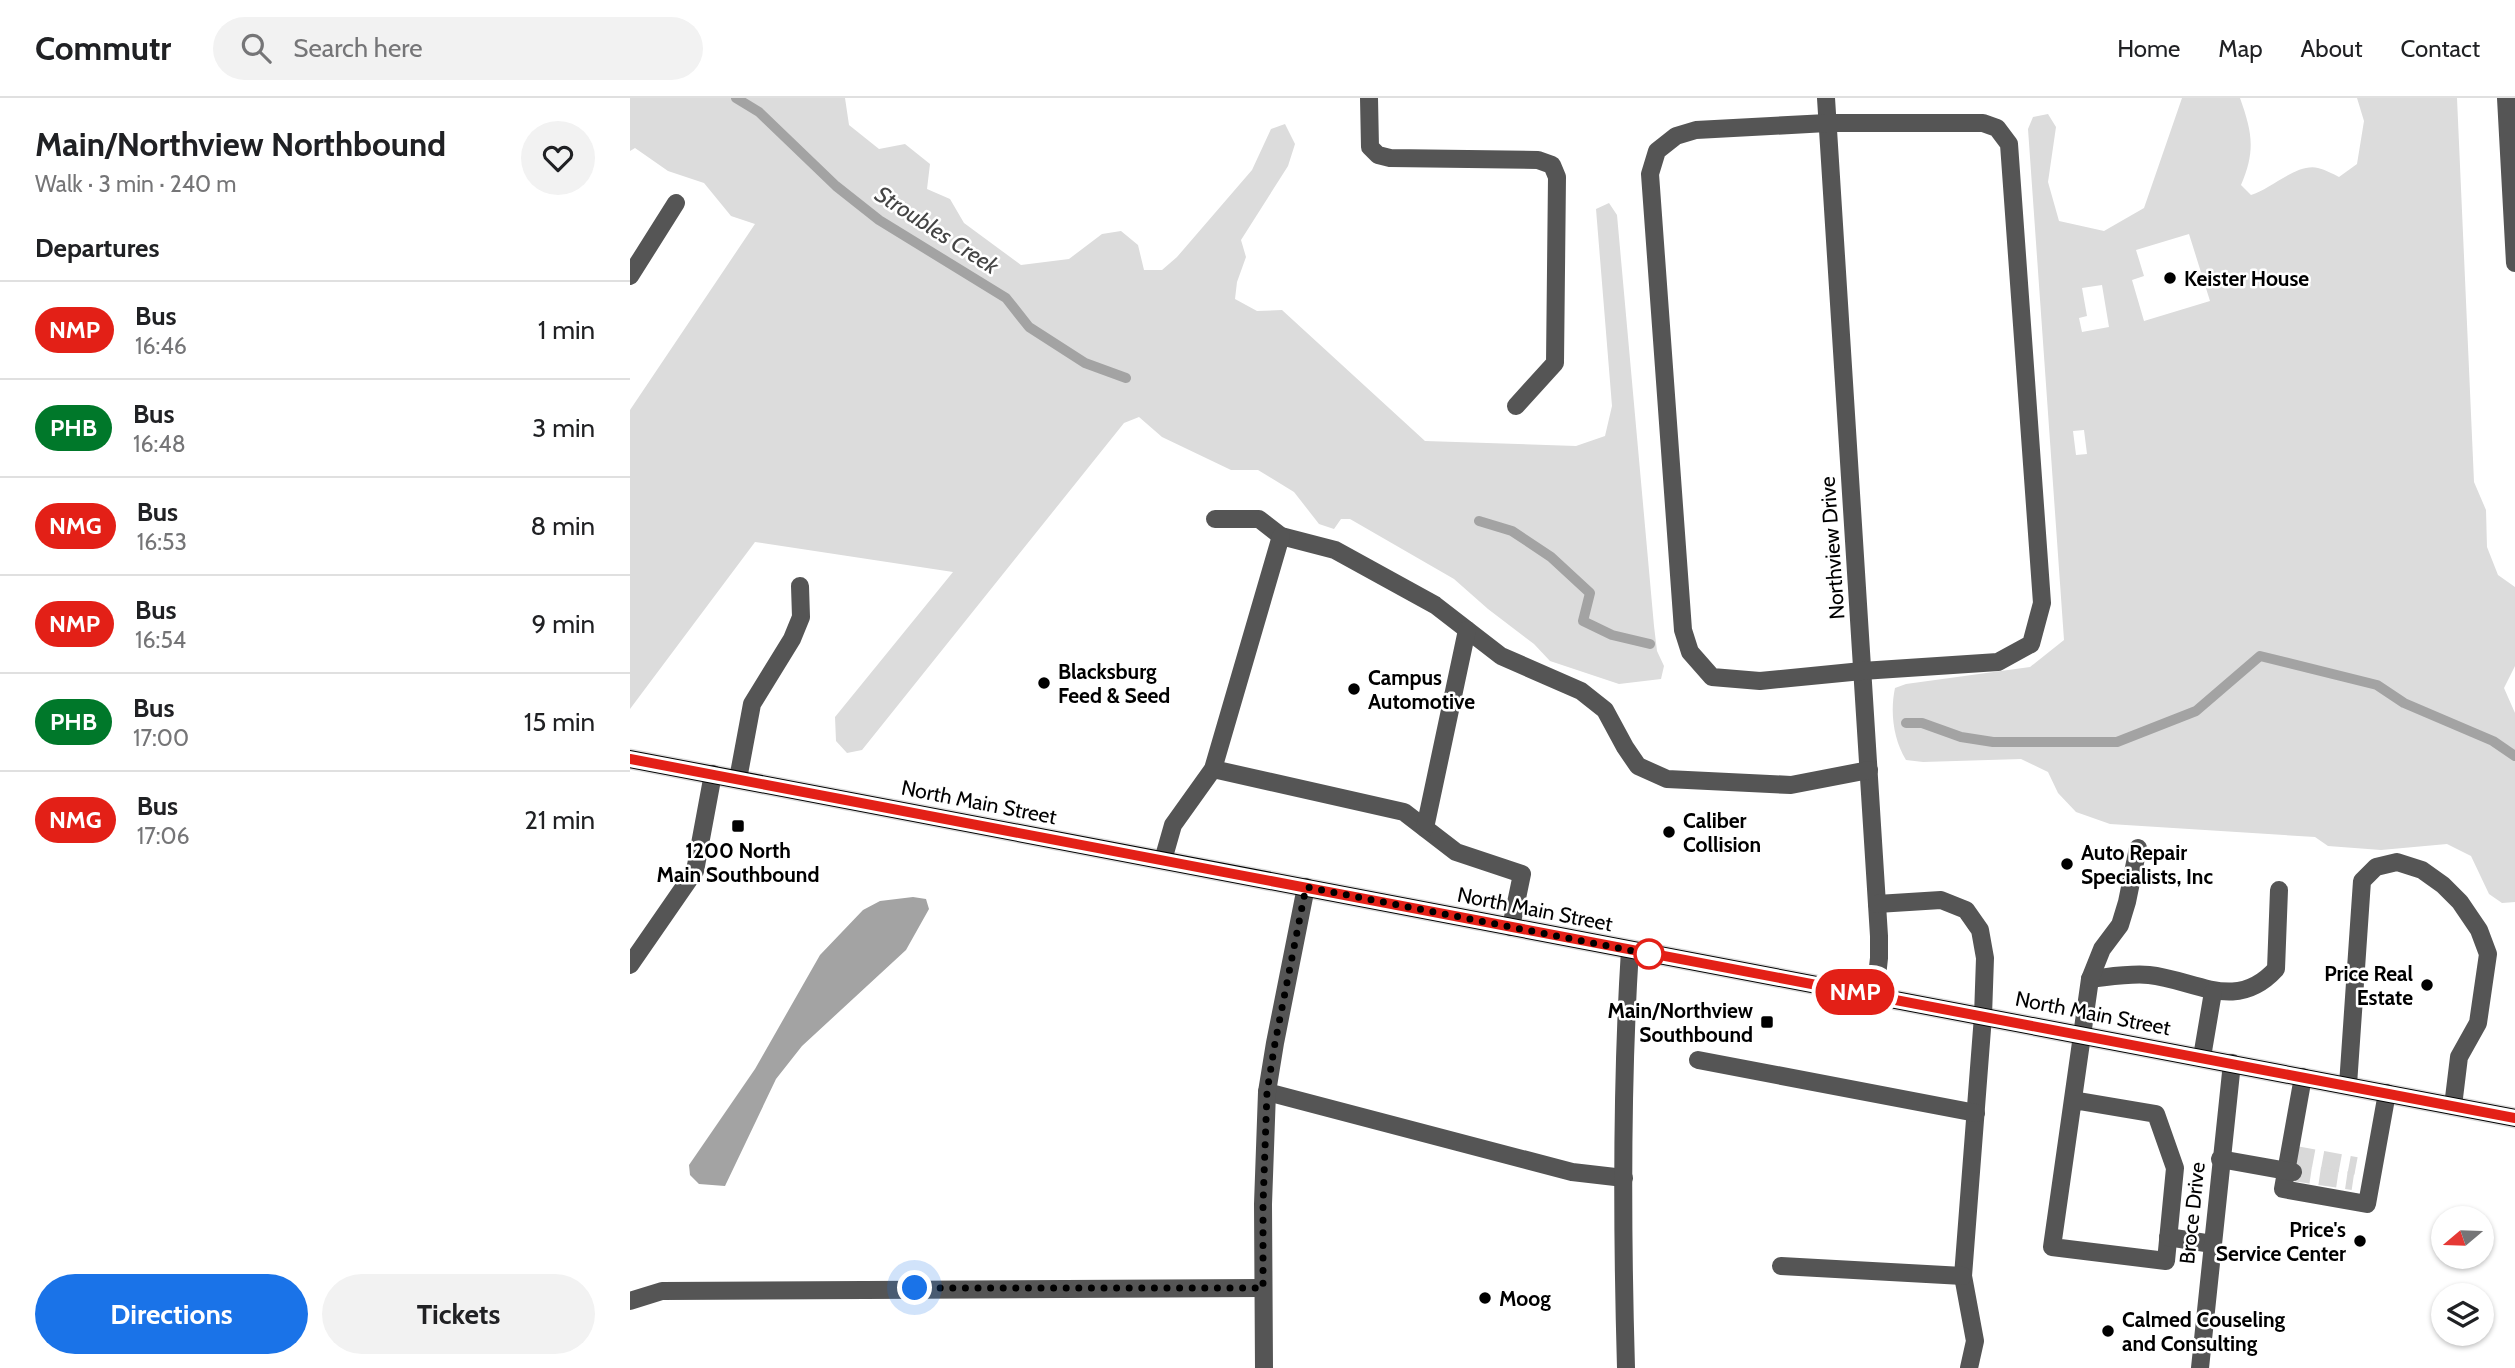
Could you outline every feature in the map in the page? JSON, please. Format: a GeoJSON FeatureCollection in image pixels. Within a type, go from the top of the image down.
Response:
{"type":"FeatureCollection","features":[{"type":"Feature","properties":{"kind":"main road","name":"North Main Street"},"geometry":{"type":"LineString","coordinates":[[630,759],[2515,1118]]}},
{"type":"Feature","properties":{"kind":"street"},"geometry":{"type":"LineString","coordinates":[[1369,98],[1370,148],[1378,155],[1390,158],[1538,160],[1552,165],[1557,177],[1555,363],[1516,406]]}},
{"type":"Feature","properties":{"kind":"street","name":"Northview Drive"},"geometry":{"type":"LineString","coordinates":[[1826,98],[1880,958],[1875,995]]}},
{"type":"Feature","properties":{"kind":"street"},"geometry":{"type":"LineString","coordinates":[[2506,98],[2515,263]]}},
{"type":"Feature","properties":{"kind":"street"},"geometry":{"type":"LineString","coordinates":[[1983,123],[1997,128],[2009,144],[2042,603],[2031,644],[1998,662],[1760,681],[1712,677],[1690,652],[1683,630],[1650,174],[1657,150],[1676,136],[1696,130],[1828,124],[1983,123]]}},
{"type":"Feature","properties":{"kind":"street"},"geometry":{"type":"LineString","coordinates":[[630,276],[676,202]]}},
{"type":"Feature","properties":{"kind":"street"},"geometry":{"type":"LineString","coordinates":[[1215,519],[1259,519],[1281,536],[1335,550],[1435,605],[1501,656],[1581,691],[1605,710],[1638,766],[1667,779],[1791,785],[1868,769]]}},
{"type":"Feature","properties":{"kind":"street"},"geometry":{"type":"LineString","coordinates":[[1163,860],[1173,825],[1213,769],[1281,536]]}},
{"type":"Feature","properties":{"kind":"street"},"geometry":{"type":"LineString","coordinates":[[738,779],[752,704],[792,639],[801,617],[800,586]]}},
{"type":"Feature","properties":{"kind":"street"},"geometry":{"type":"LineString","coordinates":[[1425,828],[1468,630]]}},
{"type":"Feature","properties":{"kind":"street"},"geometry":{"type":"LineString","coordinates":[[1213,769],[1404,812],[1456,852],[1521,874],[1511,927]]}},
{"type":"Feature","properties":{"kind":"street"},"geometry":{"type":"LineString","coordinates":[[630,965],[695,871],[713,774]]}},
{"type":"Feature","properties":{"kind":"street"},"geometry":{"type":"LineString","coordinates":[[2073,1100],[2156,1114],[2175,1168],[2166,1261],[2052,1247],[2090,979],[2102,949],[2120,925],[2138,848]]}},
{"type":"Feature","properties":{"kind":"street"},"geometry":{"type":"LineString","coordinates":[[2348,1085],[2362,881],[2376,867],[2397,862],[2422,870],[2460,902],[2479,930],[2488,954],[2478,1023],[2459,1057],[2453,1106]]}},
{"type":"Feature","properties":{"kind":"street"},"geometry":{"type":"LineString","coordinates":[[1264,1368],[1263,1205],[1267,1092],[1306,887]]}},
{"type":"Feature","properties":{"kind":"street"},"geometry":{"type":"LineString","coordinates":[[2090,979],[2147,974],[2213,992],[2250,988],[2266,980],[2276,970],[2279,890]]}},
{"type":"Feature","properties":{"kind":"street"},"geometry":{"type":"LineString","coordinates":[[1877,904],[1941,900],[1966,910],[1980,930],[1985,958],[1983,1016],[1963,1276],[1975,1341],[1969,1368]]}},
{"type":"Feature","properties":{"kind":"street"},"geometry":{"type":"LineString","coordinates":[[1626,1368],[1625,1016],[1630,950]]}},
{"type":"Feature","properties":{"kind":"street"},"geometry":{"type":"LineString","coordinates":[[2202,1057],[2213,992]]}},
{"type":"Feature","properties":{"kind":"street"},"geometry":{"type":"LineString","coordinates":[[1698,1060],[1976,1113]]}},
{"type":"Feature","properties":{"kind":"street","name":"Broce Drive"},"geometry":{"type":"LineString","coordinates":[[2200,1368],[2232,1063]]}},
{"type":"Feature","properties":{"kind":"street"},"geometry":{"type":"LineString","coordinates":[[2303,1077],[2291,1163],[2283,1189],[2367,1204],[2363,1175],[2387,1093]]}},
{"type":"Feature","properties":{"kind":"street"},"geometry":{"type":"LineString","coordinates":[[1267,1092],[1572,1172],[1625,1178]]}},
{"type":"Feature","properties":{"kind":"street"},"geometry":{"type":"LineString","coordinates":[[2220,1159],[2291,1163]]}},
{"type":"Feature","properties":{"kind":"street"},"geometry":{"type":"LineString","coordinates":[[2168,1237],[2212,1244]]}},
{"type":"Feature","properties":{"kind":"street"},"geometry":{"type":"LineString","coordinates":[[1781,1266],[1963,1276]]}},
{"type":"Feature","properties":{"kind":"street"},"geometry":{"type":"LineString","coordinates":[[630,1301],[662,1291],[1263,1288]]}},
{"type":"Feature","properties":{"kind":"shaded area"},"geometry":{"type":"Polygon","coordinates":[[[630,98],[845,98],[849,125],[879,149],[905,144],[930,164],[927,189],[950,199],[964,223],[1021,265],[1069,259],[1102,234],[1121,231],[1138,245],[1144,270],[1162,270],[1177,257],[1252,170],[1271,129],[1285,124],[1295,144],[1288,166],[1241,240],[1246,257],[1237,282],[1235,299],[1257,311],[1282,310],[1425,441],[1576,446],[1605,436],[1612,406],[1596,209],[1609,203],[1617,215],[1654,626],[1657,651],[1664,666],[1661,679],[1619,684],[1550,661],[1534,644],[1454,579],[1350,519],[1341,519],[1334,529],[1319,524],[1294,492],[1258,470],[1231,470],[1162,437],[1139,417],[1124,423],[862,750],[847,753],[836,741],[835,717],[953,572],[755,542],[630,709],[630,410],[755,224],[731,216],[704,183],[668,171],[635,148],[630,151],[630,98]]]}},
{"type":"Feature","properties":{"kind":"shaded area"},"geometry":{"type":"Polygon","coordinates":[[[2182,98],[2240,98],[2251,141],[2249,161],[2241,185],[2251,195],[2301,169],[2318,168],[2339,177],[2357,164],[2364,121],[2357,98],[2457,98],[2474,482],[2486,510],[2487,547],[2498,575],[2515,587],[2515,666],[2504,688],[2515,713],[2515,902],[2502,903],[2489,894],[2471,856],[2447,844],[2381,850],[2328,846],[2315,837],[2110,824],[2076,812],[2058,793],[2048,772],[2021,759],[1923,762],[1906,760],[1894,725],[1895,688],[1906,684],[2030,667],[2064,640],[2028,129],[2033,117],[2048,114],[2056,127],[2048,182],[2059,221],[2104,231],[2144,208],[2182,98]],[[2189,234],[2136,250],[2144,276],[2132,280],[2144,321],[2210,301],[2189,234]],[[2102,285],[2082,288],[2087,316],[2079,318],[2082,332],[2109,327],[2102,285]],[[2084,430],[2073,431],[2076,455],[2087,454],[2084,430]]]}},
{"type":"Feature","properties":{"kind":"shaded area"},"geometry":{"type":"Polygon","coordinates":[[[913,897],[926,899],[929,909],[906,950],[802,1046],[776,1079],[725,1186],[699,1184],[690,1175],[689,1165],[755,1069],[820,955],[863,910],[880,901],[913,897]]]}},
{"type":"Feature","properties":{"kind":"waterway","name":"Stroubles Creek"},"geometry":{"type":"LineString","coordinates":[[736,98],[759,112],[836,186],[879,220],[1006,298],[1029,327],[1085,363],[1126,378]]}},
{"type":"Feature","properties":{"kind":"waterway","name":"Stroubles Creek"},"geometry":{"type":"LineString","coordinates":[[1479,521],[1512,531],[1551,557],[1590,593],[1583,621],[1612,635],[1650,644]]}},
{"type":"Feature","properties":{"kind":"waterway","name":"Stroubles Creek"},"geometry":{"type":"LineString","coordinates":[[1906,723],[1922,723],[1961,737],[1993,742],[2117,742],[2196,711],[2260,656],[2377,685],[2404,703],[2493,741],[2515,756]]}},
{"type":"Feature","properties":{"kind":"tunnel"},"geometry":{"type":"LineString","coordinates":[[2296,1155],[2356,1166]]}},
{"type":"Feature","properties":{"kind":"tunnel"},"geometry":{"type":"LineString","coordinates":[[2293,1172],[2353,1181]]}},
{"type":"Feature","properties":{"kind":"bus line","name":"NMP"},"geometry":{"type":"LineString","coordinates":[[630,759],[2515,1118]]}},
{"type":"Feature","properties":{"kind":"place","name":"Keister House"},"geometry":{"type":"Point","coordinates":[2170,278]}},
{"type":"Feature","properties":{"kind":"place","name":"Blacksburg Feed & Seed"},"geometry":{"type":"Point","coordinates":[1044,683]}},
{"type":"Feature","properties":{"kind":"place","name":"Campus Automotive"},"geometry":{"type":"Point","coordinates":[1354,689]}},
{"type":"Feature","properties":{"kind":"place","name":"1200 North Main Southbound"},"geometry":{"type":"Point","coordinates":[738,826]}},
{"type":"Feature","properties":{"kind":"place","name":"Caliber Collision"},"geometry":{"type":"Point","coordinates":[1669,832]}},
{"type":"Feature","properties":{"kind":"place","name":"Auto Repair Specialists, Inc"},"geometry":{"type":"Point","coordinates":[2067,864]}},
{"type":"Feature","properties":{"kind":"place","name":"Price Real Estate"},"geometry":{"type":"Point","coordinates":[2427,985]}},
{"type":"Feature","properties":{"kind":"place","name":"Main/Northview Southbound"},"geometry":{"type":"Point","coordinates":[1767,1022]}},
{"type":"Feature","properties":{"kind":"place","name":"Price's Service Center"},"geometry":{"type":"Point","coordinates":[2360,1241]}},
{"type":"Feature","properties":{"kind":"place","name":"Moog"},"geometry":{"type":"Point","coordinates":[1485,1298]}},
{"type":"Feature","properties":{"kind":"place","name":"Calmed Couseling and Consulting"},"geometry":{"type":"Point","coordinates":[2108,1331]}},
{"type":"Feature","properties":{"kind":"route"},"geometry":{"type":"LineString","coordinates":[[915,1288],[1263,1288],[1267,1092],[1306,887],[1649,954]]}}]}
